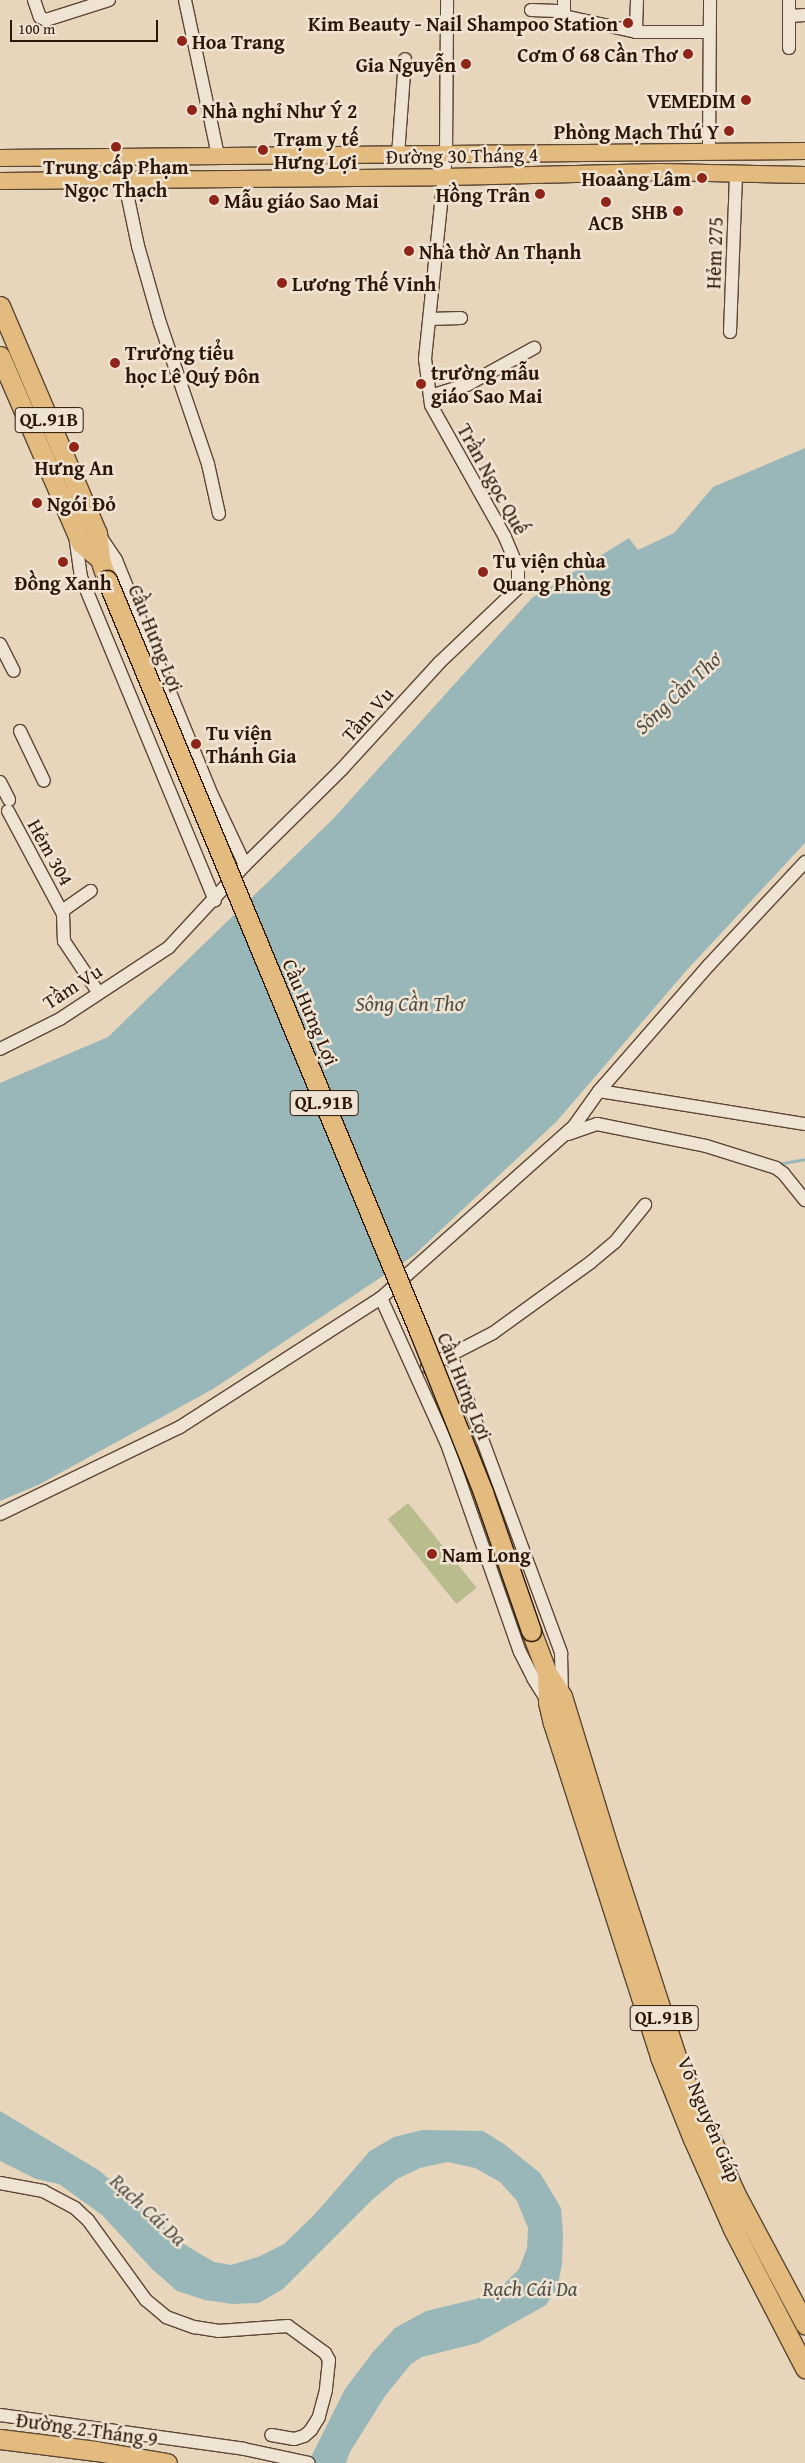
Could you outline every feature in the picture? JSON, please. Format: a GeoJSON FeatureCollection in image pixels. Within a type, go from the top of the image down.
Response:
{"type":"FeatureCollection","features":[{"type":"Feature","properties":{"kind":"highway","name":"QL.91B"},"geometry":{"type":"LineString","coordinates":[[0,306],[97,533],[100,559]]}},
{"type":"Feature","properties":{"kind":"highway","name":"QL.91B"},"geometry":{"type":"LineString","coordinates":[[0,356],[81,543],[100,559]]}},
{"type":"Feature","properties":{"kind":"highway","name":"Cầu Hưng Lợi"},"geometry":{"type":"LineString","coordinates":[[100,559],[419,1331],[483,1492],[531,1631]]}},
{"type":"Feature","properties":{"kind":"highway","name":"Võ Nguyên Giáp"},"geometry":{"type":"LineString","coordinates":[[531,1631],[555,1699],[660,2057],[693,2139],[734,2229],[805,2368]]}},
{"type":"Feature","properties":{"kind":"highway","name":"Võ Nguyên Giáp"},"geometry":{"type":"LineString","coordinates":[[603,1858],[681,2071],[700,2117],[735,2193],[805,2324]]}},
{"type":"Feature","properties":{"kind":"highway","name":"Đường 2 Tháng 9"},"geometry":{"type":"LineString","coordinates":[[0,2440],[96,2451],[167,2463]]}},
{"type":"Feature","properties":{"kind":"main road","name":"Đường 30 Tháng 4"},"geometry":{"type":"LineString","coordinates":[[0,158],[805,151]]}},
{"type":"Feature","properties":{"kind":"main road","name":"Đường 30 Tháng 4"},"geometry":{"type":"LineString","coordinates":[[0,181],[444,177],[660,172],[805,175]]}},
{"type":"Feature","properties":{"kind":"street"},"geometry":{"type":"LineString","coordinates":[[34,0],[40,17],[46,20],[109,0]]}},
{"type":"Feature","properties":{"kind":"street"},"geometry":{"type":"LineString","coordinates":[[185,0],[218,155]]}},
{"type":"Feature","properties":{"kind":"street","name":"Trần Ngọc Quế"},"geometry":{"type":"LineString","coordinates":[[447,0],[446,155],[426,359],[431,405],[514,556],[518,568],[518,588]]}},
{"type":"Feature","properties":{"kind":"street"},"geometry":{"type":"LineString","coordinates":[[636,32],[637,0]]}},
{"type":"Feature","properties":{"kind":"street"},"geometry":{"type":"LineString","coordinates":[[709,151],[710,0]]}},
{"type":"Feature","properties":{"kind":"street"},"geometry":{"type":"LineString","coordinates":[[789,0],[789,48]]}},
{"type":"Feature","properties":{"kind":"street"},"geometry":{"type":"LineString","coordinates":[[531,10],[564,5],[564,16],[636,32],[709,32]]}},
{"type":"Feature","properties":{"kind":"street"},"geometry":{"type":"LineString","coordinates":[[790,16],[805,15]]}},
{"type":"Feature","properties":{"kind":"street"},"geometry":{"type":"LineString","coordinates":[[398,155],[405,59]]}},
{"type":"Feature","properties":{"kind":"street","name":"Hẻm 275"},"geometry":{"type":"LineString","coordinates":[[730,332],[736,174]]}},
{"type":"Feature","properties":{"kind":"street"},"geometry":{"type":"LineString","coordinates":[[124,179],[140,254],[160,323],[208,464],[219,514]]}},
{"type":"Feature","properties":{"kind":"street"},"geometry":{"type":"LineString","coordinates":[[430,319],[461,318]]}},
{"type":"Feature","properties":{"kind":"street"},"geometry":{"type":"LineString","coordinates":[[430,396],[467,384],[534,348]]}},
{"type":"Feature","properties":{"kind":"street"},"geometry":{"type":"LineString","coordinates":[[74,528],[81,576],[215,900]]}},
{"type":"Feature","properties":{"kind":"street"},"geometry":{"type":"LineString","coordinates":[[97,533],[116,560],[212,795],[245,865]]}},
{"type":"Feature","properties":{"kind":"street","name":"Tầm Vu"},"geometry":{"type":"LineString","coordinates":[[0,1049],[60,1019],[98,992],[169,947],[215,900],[245,865],[342,769],[439,663],[518,588]]}},
{"type":"Feature","properties":{"kind":"street"},"geometry":{"type":"LineString","coordinates":[[0,644],[14,671]]}},
{"type":"Feature","properties":{"kind":"street"},"geometry":{"type":"LineString","coordinates":[[20,731],[44,781]]}},
{"type":"Feature","properties":{"kind":"street","name":"Hẻm 304"},"geometry":{"type":"LineString","coordinates":[[0,782],[8,806],[62,911],[64,941],[98,992]]}},
{"type":"Feature","properties":{"kind":"street"},"geometry":{"type":"LineString","coordinates":[[0,1514],[180,1427],[381,1298],[574,1126],[596,1095],[709,965],[805,862]]}},
{"type":"Feature","properties":{"kind":"street","name":"Hẻm 304"},"geometry":{"type":"LineString","coordinates":[[62,911],[91,891]]}},
{"type":"Feature","properties":{"kind":"street"},"geometry":{"type":"LineString","coordinates":[[596,1095],[805,1124]]}},
{"type":"Feature","properties":{"kind":"street"},"geometry":{"type":"LineString","coordinates":[[563,1135],[597,1124],[706,1146],[776,1168],[794,1185],[805,1200]]}},
{"type":"Feature","properties":{"kind":"street"},"geometry":{"type":"LineString","coordinates":[[415,1373],[493,1333],[592,1262],[615,1242],[645,1205]]}},
{"type":"Feature","properties":{"kind":"street"},"geometry":{"type":"LineString","coordinates":[[381,1298],[447,1444],[520,1652],[532,1678],[555,1699]]}},
{"type":"Feature","properties":{"kind":"street"},"geometry":{"type":"LineString","coordinates":[[451,1355],[561,1653],[555,1699]]}},
{"type":"Feature","properties":{"kind":"street"},"geometry":{"type":"LineString","coordinates":[[0,2183],[43,2191],[74,2208],[88,2220],[146,2300],[166,2317],[194,2327],[218,2332],[288,2326],[326,2353],[329,2360],[326,2390],[319,2417],[311,2430],[304,2436],[294,2439],[271,2435]]}},
{"type":"Feature","properties":{"kind":"street"},"geometry":{"type":"LineString","coordinates":[[0,2415],[244,2449],[309,2463]]}},
{"type":"Feature","properties":{"kind":"green space","name":"Nam Long"},"geometry":{"type":"Polygon","coordinates":[[[408,1503],[477,1588],[456,1604],[388,1519],[408,1503]]]}},
{"type":"Feature","properties":{"kind":"water","name":"Sông Cần Thơ"},"geometry":{"type":"Polygon","coordinates":[[[805,448],[805,843],[686,971],[557,1121],[413,1256],[213,1389],[40,1484],[0,1501],[0,1083],[108,1037],[333,819],[532,598],[629,538],[638,550],[674,533],[713,487],[805,448]]]}},
{"type":"Feature","properties":{"kind":"water","name":"Rạch Cái Da"},"geometry":{"type":"Polygon","coordinates":[[[0,2111],[100,2171],[182,2243],[214,2262],[231,2265],[258,2257],[284,2244],[314,2215],[370,2151],[394,2137],[422,2130],[483,2131],[504,2144],[540,2173],[561,2208],[563,2235],[562,2264],[557,2289],[546,2305],[478,2343],[422,2357],[411,2364],[385,2396],[350,2452],[346,2463],[308,2463],[345,2389],[373,2352],[395,2328],[426,2311],[476,2299],[501,2287],[519,2269],[527,2248],[528,2228],[517,2201],[500,2182],[475,2168],[448,2162],[420,2168],[397,2179],[372,2200],[283,2289],[259,2303],[233,2304],[205,2300],[177,2291],[152,2269],[102,2215],[59,2184],[36,2179],[0,2161],[0,2111]]]}},
{"type":"Feature","properties":{"kind":"waterway"},"geometry":{"type":"LineString","coordinates":[[777,1164],[805,1159]]}},
{"type":"Feature","properties":{"kind":"place","name":"Kim Beauty - Nail Shampoo Station"},"geometry":{"type":"Point","coordinates":[628,23]}},
{"type":"Feature","properties":{"kind":"place","name":"Hoa Trang"},"geometry":{"type":"Point","coordinates":[182,41]}},
{"type":"Feature","properties":{"kind":"place","name":"Cơm Ơ 68 Cần Thơ"},"geometry":{"type":"Point","coordinates":[688,54]}},
{"type":"Feature","properties":{"kind":"place","name":"Gia Nguyễn"},"geometry":{"type":"Point","coordinates":[466,64]}},
{"type":"Feature","properties":{"kind":"place","name":"VEMEDIM"},"geometry":{"type":"Point","coordinates":[746,100]}},
{"type":"Feature","properties":{"kind":"place","name":"Nhà nghỉ Như Ý 2"},"geometry":{"type":"Point","coordinates":[192,110]}},
{"type":"Feature","properties":{"kind":"place","name":"Phòng Mạch Thú Y"},"geometry":{"type":"Point","coordinates":[729,131]}},
{"type":"Feature","properties":{"kind":"place","name":"Trung cấp Phạm Ngọc Thạch"},"geometry":{"type":"Point","coordinates":[116,147]}},
{"type":"Feature","properties":{"kind":"place","name":"Trạm y tế Hưng Lợi"},"geometry":{"type":"Point","coordinates":[263,150]}},
{"type":"Feature","properties":{"kind":"place","name":"Hoaàng Lâm"},"geometry":{"type":"Point","coordinates":[702,178]}},
{"type":"Feature","properties":{"kind":"place","name":"Hồng Trân"},"geometry":{"type":"Point","coordinates":[540,194]}},
{"type":"Feature","properties":{"kind":"place","name":"Mẫu giáo Sao Mai"},"geometry":{"type":"Point","coordinates":[214,200]}},
{"type":"Feature","properties":{"kind":"place","name":"ACB"},"geometry":{"type":"Point","coordinates":[606,202]}},
{"type":"Feature","properties":{"kind":"place","name":"SHB"},"geometry":{"type":"Point","coordinates":[678,211]}},
{"type":"Feature","properties":{"kind":"place","name":"Nhà thờ An Thạnh"},"geometry":{"type":"Point","coordinates":[409,251]}},
{"type":"Feature","properties":{"kind":"place","name":"Lương Thế Vinh"},"geometry":{"type":"Point","coordinates":[282,283]}},
{"type":"Feature","properties":{"kind":"place","name":"Trường tiểu học Lê Quý Đôn"},"geometry":{"type":"Point","coordinates":[115,363]}},
{"type":"Feature","properties":{"kind":"place","name":"trường mẫu giáo Sao Mai"},"geometry":{"type":"Point","coordinates":[421,384]}},
{"type":"Feature","properties":{"kind":"place","name":"Hưng An"},"geometry":{"type":"Point","coordinates":[74,447]}},
{"type":"Feature","properties":{"kind":"place","name":"Ngói Đỏ"},"geometry":{"type":"Point","coordinates":[37,503]}},
{"type":"Feature","properties":{"kind":"place","name":"Đồng Xanh"},"geometry":{"type":"Point","coordinates":[63,562]}},
{"type":"Feature","properties":{"kind":"place","name":"Tu viện chùa Quang Phòng"},"geometry":{"type":"Point","coordinates":[483,572]}},
{"type":"Feature","properties":{"kind":"place","name":"Tu viện Thánh Gia"},"geometry":{"type":"Point","coordinates":[196,744]}},
{"type":"Feature","properties":{"kind":"place","name":"Nam Long"},"geometry":{"type":"Point","coordinates":[432,1554]}}]}
